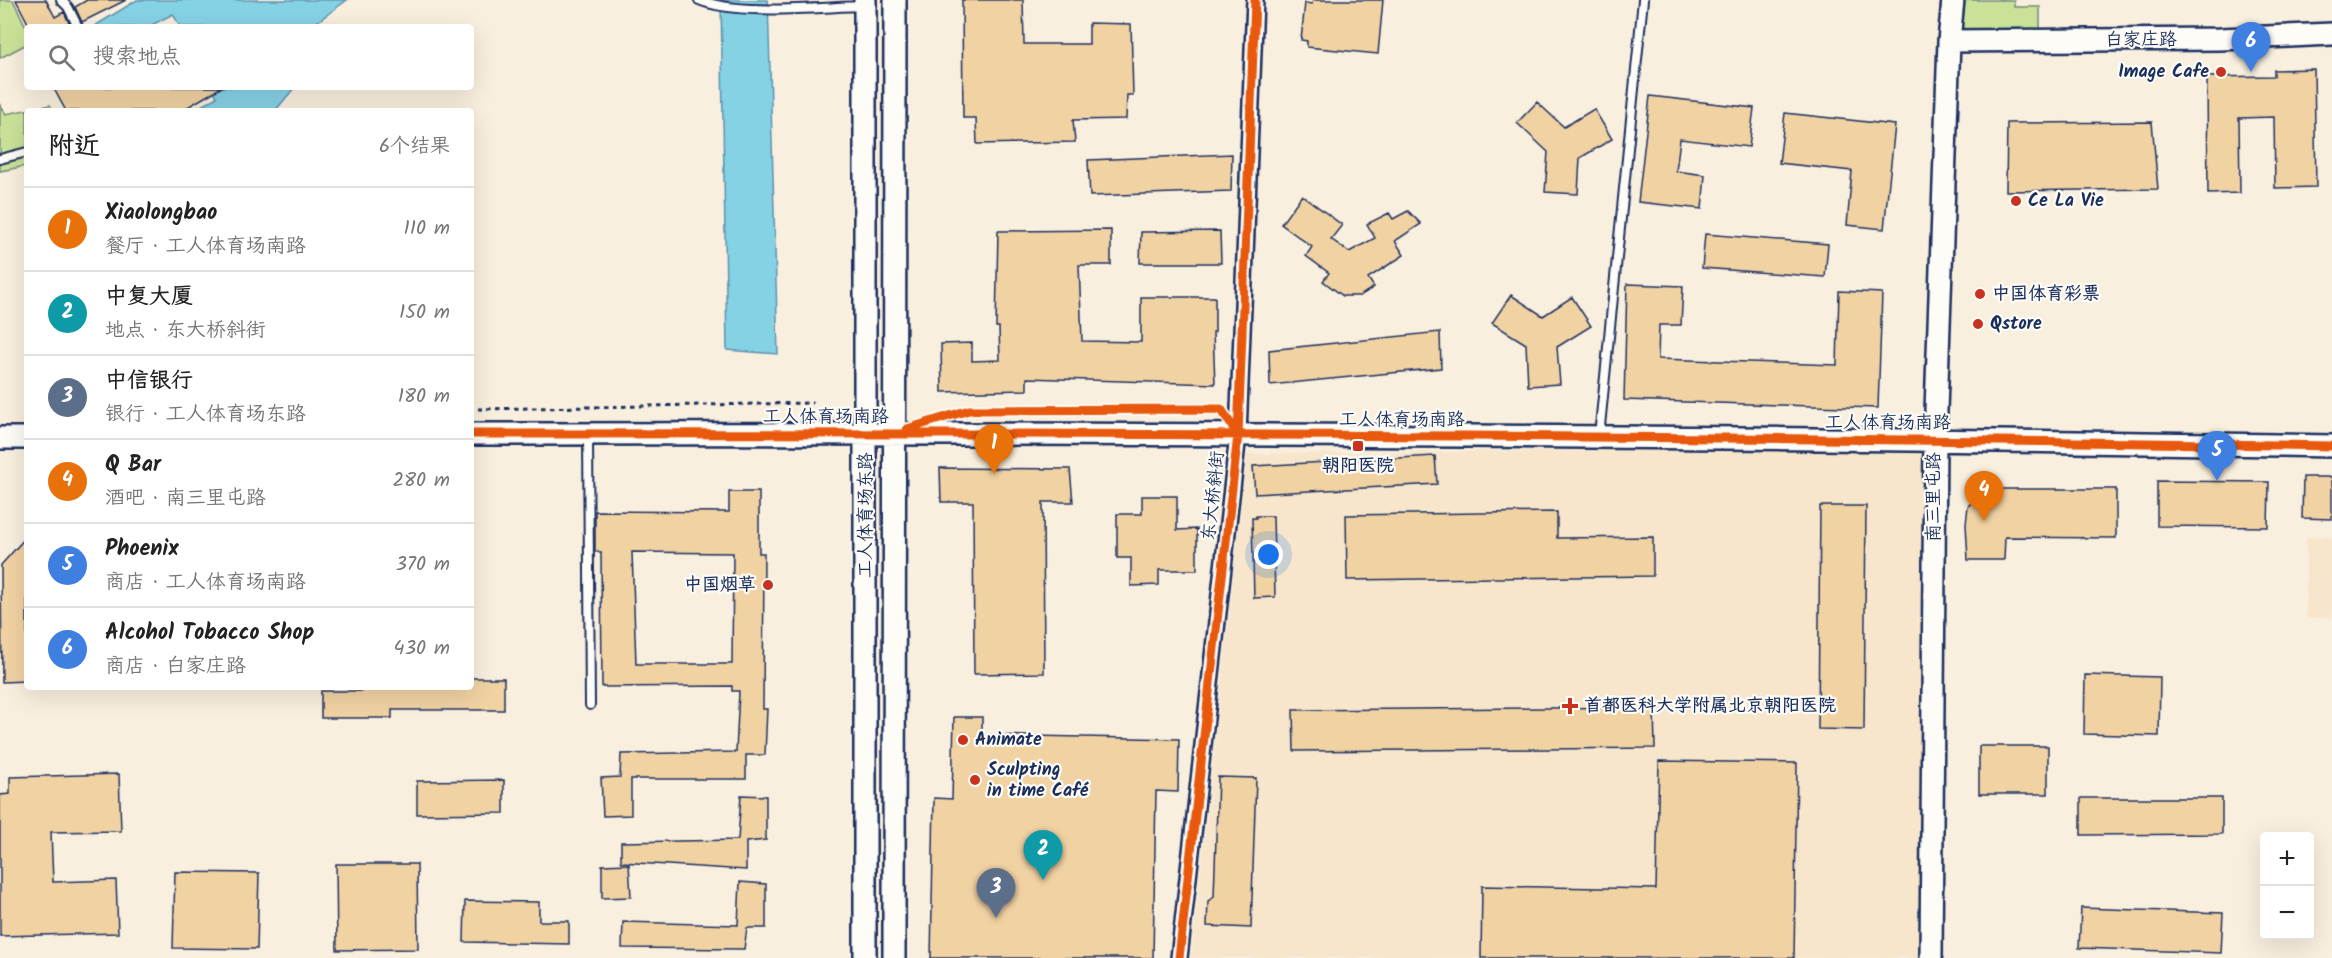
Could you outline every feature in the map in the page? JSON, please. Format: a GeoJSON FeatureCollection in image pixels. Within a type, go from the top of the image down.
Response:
{"type":"FeatureCollection","features":[{"type":"Feature","properties":{"kind":"street","name":"工人体育场东路"},"geometry":{"type":"LineString","coordinates":[[894,958],[895,0]]}},
{"type":"Feature","properties":{"kind":"street","name":"东大桥斜街"},"geometry":{"type":"LineString","coordinates":[[1179,958],[1238,435],[1255,0]]}},
{"type":"Feature","properties":{"kind":"street","name":"南三里屯路"},"geometry":{"type":"LineString","coordinates":[[1931,958],[1935,439],[1949,41],[1953,0]]}},
{"type":"Feature","properties":{"kind":"street","name":"工人体育场东路"},"geometry":{"type":"LineString","coordinates":[[864,3],[865,958]]}},
{"type":"Feature","properties":{"kind":"street","name":"白家庄路"},"geometry":{"type":"LineString","coordinates":[[1949,41],[2220,39],[2332,34]]}},
{"type":"Feature","properties":{"kind":"street","name":"工人体育场南路"},"geometry":{"type":"LineString","coordinates":[[474,434],[894,433],[1935,439],[2332,446]]}},
{"type":"Feature","properties":{"kind":"street"},"geometry":{"type":"LineString","coordinates":[[0,438],[24,438]]}},
{"type":"Feature","properties":{"kind":"lane"},"geometry":{"type":"LineString","coordinates":[[61,0],[68,7],[76,24]]}},
{"type":"Feature","properties":{"kind":"lane"},"geometry":{"type":"LineString","coordinates":[[699,0],[715,6],[772,8],[864,3]]}},
{"type":"Feature","properties":{"kind":"lane"},"geometry":{"type":"LineString","coordinates":[[1599,438],[1643,0]]}},
{"type":"Feature","properties":{"kind":"lane"},"geometry":{"type":"LineString","coordinates":[[0,159],[24,153]]}},
{"type":"Feature","properties":{"kind":"lane"},"geometry":{"type":"LineString","coordinates":[[588,434],[590,705]]}},
{"type":"Feature","properties":{"kind":"path"},"geometry":{"type":"LineString","coordinates":[[478,409],[813,403]]}},
{"type":"Feature","properties":{"kind":"shaded area","name":"首都医科大学附属北京朝阳医院"},"geometry":{"type":"Polygon","coordinates":[[[1922,447],[1920,958],[1191,958],[1247,454],[1922,447]]]}},
{"type":"Feature","properties":{"kind":"shaded area"},"geometry":{"type":"Polygon","coordinates":[[[2306,537],[2332,537],[2332,618],[2306,618],[2306,537]]]}},
{"type":"Feature","properties":{"kind":"green space"},"geometry":{"type":"Polygon","coordinates":[[[0,0],[13,0],[25,24],[24,46],[0,58],[0,0]]]}},
{"type":"Feature","properties":{"kind":"green space"},"geometry":{"type":"Polygon","coordinates":[[[1963,0],[2014,0],[2014,7],[2040,7],[2040,32],[1958,31],[1963,0]]]}},
{"type":"Feature","properties":{"kind":"green space"},"geometry":{"type":"Polygon","coordinates":[[[0,105],[6,114],[24,110],[24,167],[0,171],[0,105]]]}},
{"type":"Feature","properties":{"kind":"green space"},"geometry":{"type":"Polygon","coordinates":[[[50,105],[52,108],[35,108],[50,105]]]}},
{"type":"Feature","properties":{"kind":"water"},"geometry":{"type":"Polygon","coordinates":[[[137,0],[347,0],[314,24],[178,24],[173,14],[154,24],[98,24],[137,0]]]}},
{"type":"Feature","properties":{"kind":"water"},"geometry":{"type":"Polygon","coordinates":[[[721,0],[768,0],[778,354],[727,350],[721,0]]]}},
{"type":"Feature","properties":{"kind":"water"},"geometry":{"type":"Polygon","coordinates":[[[214,90],[292,90],[278,108],[197,108],[217,97],[214,90]]]}},
{"type":"Feature","properties":{"kind":"building"},"geometry":{"type":"Polygon","coordinates":[[[16,0],[46,0],[55,17],[64,12],[70,24],[28,24],[16,0]]]}},
{"type":"Feature","properties":{"kind":"building"},"geometry":{"type":"Polygon","coordinates":[[[87,0],[126,0],[82,22],[75,7],[87,0]]]}},
{"type":"Feature","properties":{"kind":"building"},"geometry":{"type":"Polygon","coordinates":[[[962,0],[1023,0],[1024,44],[1089,44],[1089,23],[1131,24],[1133,95],[1127,95],[1126,119],[1073,120],[1075,142],[977,144],[976,118],[963,118],[962,0]]]}},
{"type":"Feature","properties":{"kind":"building"},"geometry":{"type":"Polygon","coordinates":[[[1313,0],[1383,0],[1378,54],[1307,47],[1307,41],[1301,40],[1305,3],[1312,4],[1313,0]]]}},
{"type":"Feature","properties":{"kind":"building"},"geometry":{"type":"Polygon","coordinates":[[[2314,69],[2316,187],[2275,188],[2274,117],[2239,118],[2240,193],[2208,194],[2207,77],[2274,76],[2274,70],[2314,69]]]}},
{"type":"Feature","properties":{"kind":"building"},"geometry":{"type":"Polygon","coordinates":[[[55,90],[217,90],[186,108],[64,108],[55,90]]]}},
{"type":"Feature","properties":{"kind":"building"},"geometry":{"type":"Polygon","coordinates":[[[1650,96],[1754,108],[1749,147],[1680,139],[1676,171],[1705,175],[1702,209],[1638,202],[1650,96]]]}},
{"type":"Feature","properties":{"kind":"building"},"geometry":{"type":"Polygon","coordinates":[[[1537,102],[1564,127],[1594,109],[1612,139],[1580,158],[1578,194],[1545,192],[1548,152],[1517,123],[1537,102]]]}},
{"type":"Feature","properties":{"kind":"building"},"geometry":{"type":"Polygon","coordinates":[[[1785,113],[1895,125],[1884,229],[1847,225],[1852,171],[1779,163],[1785,113]]]}},
{"type":"Feature","properties":{"kind":"building"},"geometry":{"type":"Polygon","coordinates":[[[2152,122],[2158,189],[2006,191],[2007,123],[2152,122]]]}},
{"type":"Feature","properties":{"kind":"building"},"geometry":{"type":"Polygon","coordinates":[[[1232,154],[1231,191],[1090,196],[1088,160],[1232,154]]]}},
{"type":"Feature","properties":{"kind":"building"},"geometry":{"type":"Polygon","coordinates":[[[1302,195],[1342,225],[1331,239],[1349,252],[1375,238],[1367,224],[1389,213],[1393,219],[1408,211],[1421,224],[1395,241],[1404,255],[1368,278],[1374,287],[1360,296],[1343,296],[1323,281],[1329,273],[1306,256],[1312,247],[1281,224],[1302,195]]]}},
{"type":"Feature","properties":{"kind":"building"},"geometry":{"type":"Polygon","coordinates":[[[1111,230],[1111,265],[1079,265],[1082,341],[1141,342],[1141,297],[1215,297],[1215,332],[1213,332],[1215,384],[1027,378],[1027,390],[942,392],[941,344],[972,343],[972,361],[1000,360],[999,327],[996,327],[998,231],[1111,230]]]}},
{"type":"Feature","properties":{"kind":"building"},"geometry":{"type":"Polygon","coordinates":[[[1220,231],[1221,263],[1140,263],[1141,232],[1220,231]]]}},
{"type":"Feature","properties":{"kind":"building"},"geometry":{"type":"Polygon","coordinates":[[[1705,234],[1828,244],[1825,277],[1702,268],[1705,234]]]}},
{"type":"Feature","properties":{"kind":"building"},"geometry":{"type":"Polygon","coordinates":[[[1627,284],[1683,286],[1681,325],[1659,325],[1658,359],[1837,365],[1839,291],[1882,293],[1878,408],[1624,400],[1627,284]]]}},
{"type":"Feature","properties":{"kind":"building"},"geometry":{"type":"Polygon","coordinates":[[[1511,295],[1543,316],[1572,297],[1591,326],[1557,347],[1560,384],[1528,386],[1526,344],[1492,323],[1511,295]]]}},
{"type":"Feature","properties":{"kind":"building"},"geometry":{"type":"Polygon","coordinates":[[[1440,332],[1441,368],[1270,385],[1269,350],[1440,332]]]}},
{"type":"Feature","properties":{"kind":"building"},"geometry":{"type":"Polygon","coordinates":[[[1435,456],[1437,484],[1255,494],[1253,466],[1435,456]]]}},
{"type":"Feature","properties":{"kind":"building"},"geometry":{"type":"Polygon","coordinates":[[[940,468],[1070,469],[1073,502],[1043,502],[1044,673],[974,674],[973,502],[941,502],[940,468]]]}},
{"type":"Feature","properties":{"kind":"building"},"geometry":{"type":"Polygon","coordinates":[[[2303,477],[2332,477],[2332,519],[2302,518],[2303,477]]]}},
{"type":"Feature","properties":{"kind":"building"},"geometry":{"type":"Polygon","coordinates":[[[2157,481],[2269,482],[2268,527],[2157,526],[2157,481]]]}},
{"type":"Feature","properties":{"kind":"building"},"geometry":{"type":"Polygon","coordinates":[[[1995,489],[2116,489],[2116,538],[2005,537],[2004,560],[1968,560],[1966,524],[1968,506],[1983,491],[1995,489]]]}},
{"type":"Feature","properties":{"kind":"building"},"geometry":{"type":"Polygon","coordinates":[[[729,492],[759,492],[759,553],[764,553],[763,709],[767,709],[765,755],[746,755],[746,779],[631,779],[631,815],[603,816],[601,778],[620,777],[621,754],[736,752],[739,691],[732,691],[732,686],[602,687],[601,552],[595,552],[595,511],[729,512],[729,492]],[[632,552],[636,664],[732,664],[733,553],[632,552]]]}},
{"type":"Feature","properties":{"kind":"building"},"geometry":{"type":"Polygon","coordinates":[[[1142,496],[1177,496],[1177,530],[1197,529],[1197,570],[1159,570],[1159,585],[1131,586],[1131,558],[1117,558],[1117,514],[1142,514],[1142,496]]]}},
{"type":"Feature","properties":{"kind":"building"},"geometry":{"type":"Polygon","coordinates":[[[1820,506],[1866,506],[1864,730],[1818,729],[1820,506]]]}},
{"type":"Feature","properties":{"kind":"building"},"geometry":{"type":"Polygon","coordinates":[[[1557,512],[1557,538],[1653,537],[1653,576],[1347,580],[1346,515],[1557,512]]]}},
{"type":"Feature","properties":{"kind":"building"},"geometry":{"type":"Polygon","coordinates":[[[1273,516],[1275,597],[1254,598],[1252,518],[1273,516]]]}},
{"type":"Feature","properties":{"kind":"building"},"geometry":{"type":"Polygon","coordinates":[[[24,539],[24,681],[2,682],[1,565],[24,539]]]}},
{"type":"Feature","properties":{"kind":"building"},"geometry":{"type":"Polygon","coordinates":[[[2085,675],[2160,677],[2159,736],[2084,734],[2085,675]]]}},
{"type":"Feature","properties":{"kind":"building"},"geometry":{"type":"Polygon","coordinates":[[[474,678],[504,678],[504,710],[392,710],[392,718],[321,718],[321,691],[474,690],[474,678]]]}},
{"type":"Feature","properties":{"kind":"building"},"geometry":{"type":"Polygon","coordinates":[[[1654,707],[1655,748],[1294,751],[1293,710],[1654,707]]]}},
{"type":"Feature","properties":{"kind":"building"},"geometry":{"type":"Polygon","coordinates":[[[954,717],[982,717],[982,735],[1179,739],[1178,792],[1156,791],[1153,958],[931,958],[934,798],[952,799],[954,717]]]}},
{"type":"Feature","properties":{"kind":"building"},"geometry":{"type":"Polygon","coordinates":[[[1979,746],[2048,746],[2048,794],[1979,794],[1979,746]]]}},
{"type":"Feature","properties":{"kind":"building"},"geometry":{"type":"Polygon","coordinates":[[[1659,761],[1797,763],[1794,958],[1481,958],[1482,886],[1656,889],[1659,761]]]}},
{"type":"Feature","properties":{"kind":"building"},"geometry":{"type":"Polygon","coordinates":[[[119,774],[121,831],[51,832],[53,882],[116,880],[118,933],[0,936],[0,795],[10,794],[10,777],[119,774]]]}},
{"type":"Feature","properties":{"kind":"building"},"geometry":{"type":"Polygon","coordinates":[[[1218,777],[1256,778],[1251,928],[1207,926],[1208,901],[1214,897],[1218,777]]]}},
{"type":"Feature","properties":{"kind":"building"},"geometry":{"type":"Polygon","coordinates":[[[504,780],[504,813],[417,814],[417,781],[504,780]]]}},
{"type":"Feature","properties":{"kind":"building"},"geometry":{"type":"Polygon","coordinates":[[[741,795],[766,796],[766,840],[746,842],[746,870],[621,862],[621,842],[738,840],[741,795]]]}},
{"type":"Feature","properties":{"kind":"building"},"geometry":{"type":"Polygon","coordinates":[[[2081,798],[2222,798],[2222,834],[2081,835],[2081,798]]]}},
{"type":"Feature","properties":{"kind":"building"},"geometry":{"type":"Polygon","coordinates":[[[336,864],[417,864],[418,949],[337,950],[336,864]]]}},
{"type":"Feature","properties":{"kind":"building"},"geometry":{"type":"Polygon","coordinates":[[[629,864],[631,897],[602,898],[602,865],[629,864]]]}},
{"type":"Feature","properties":{"kind":"building"},"geometry":{"type":"Polygon","coordinates":[[[175,872],[259,873],[257,949],[173,948],[175,872]]]}},
{"type":"Feature","properties":{"kind":"building"},"geometry":{"type":"Polygon","coordinates":[[[740,882],[766,884],[766,928],[747,928],[744,949],[622,948],[623,922],[738,925],[740,882]]]}},
{"type":"Feature","properties":{"kind":"building"},"geometry":{"type":"Polygon","coordinates":[[[465,901],[539,902],[539,921],[569,921],[569,944],[464,942],[465,901]]]}},
{"type":"Feature","properties":{"kind":"building"},"geometry":{"type":"Polygon","coordinates":[[[2081,908],[2223,913],[2221,953],[2079,948],[2081,908]]]}},
{"type":"Feature","properties":{"kind":"cycle path"},"geometry":{"type":"LineString","coordinates":[[1179,958],[1238,435],[1255,0]]}},
{"type":"Feature","properties":{"kind":"cycle path"},"geometry":{"type":"LineString","coordinates":[[907,429],[969,410],[1221,409],[1238,435]]}},
{"type":"Feature","properties":{"kind":"cycle path"},"geometry":{"type":"LineString","coordinates":[[474,434],[1867,439],[2332,446]]}},
{"type":"Feature","properties":{"kind":"place","name":"Image Cafe"},"geometry":{"type":"Point","coordinates":[2221,72]}},
{"type":"Feature","properties":{"kind":"place","name":"Alcohol Tobacco Shop"},"geometry":{"type":"Point","coordinates":[2251,72]}},
{"type":"Feature","properties":{"kind":"place","name":"Ce La Vie"},"geometry":{"type":"Point","coordinates":[2016,201]}},
{"type":"Feature","properties":{"kind":"place","name":"中国体育彩票"},"geometry":{"type":"Point","coordinates":[1980,294]}},
{"type":"Feature","properties":{"kind":"place","name":"Qstore"},"geometry":{"type":"Point","coordinates":[1978,324]}},
{"type":"Feature","properties":{"kind":"place","name":"朝阳医院"},"geometry":{"type":"Point","coordinates":[1358,446]}},
{"type":"Feature","properties":{"kind":"place","name":"Xiaolongbao"},"geometry":{"type":"Point","coordinates":[994,474]}},
{"type":"Feature","properties":{"kind":"place","name":"Phoenix"},"geometry":{"type":"Point","coordinates":[2217,481]}},
{"type":"Feature","properties":{"kind":"place","name":"Q Bar"},"geometry":{"type":"Point","coordinates":[1984,521]}},
{"type":"Feature","properties":{"kind":"place","name":"中国烟草"},"geometry":{"type":"Point","coordinates":[768,585]}},
{"type":"Feature","properties":{"kind":"place","name":"首都医科大学附属北京朝阳医院"},"geometry":{"type":"Point","coordinates":[1570,706]}},
{"type":"Feature","properties":{"kind":"place","name":"Animate"},"geometry":{"type":"Point","coordinates":[963,740]}},
{"type":"Feature","properties":{"kind":"place","name":"Sculpting in time Café"},"geometry":{"type":"Point","coordinates":[975,780]}},
{"type":"Feature","properties":{"kind":"place","name":"中复大厦"},"geometry":{"type":"Point","coordinates":[1043,880]}},
{"type":"Feature","properties":{"kind":"place","name":"中信银行"},"geometry":{"type":"Point","coordinates":[996,918]}}]}
